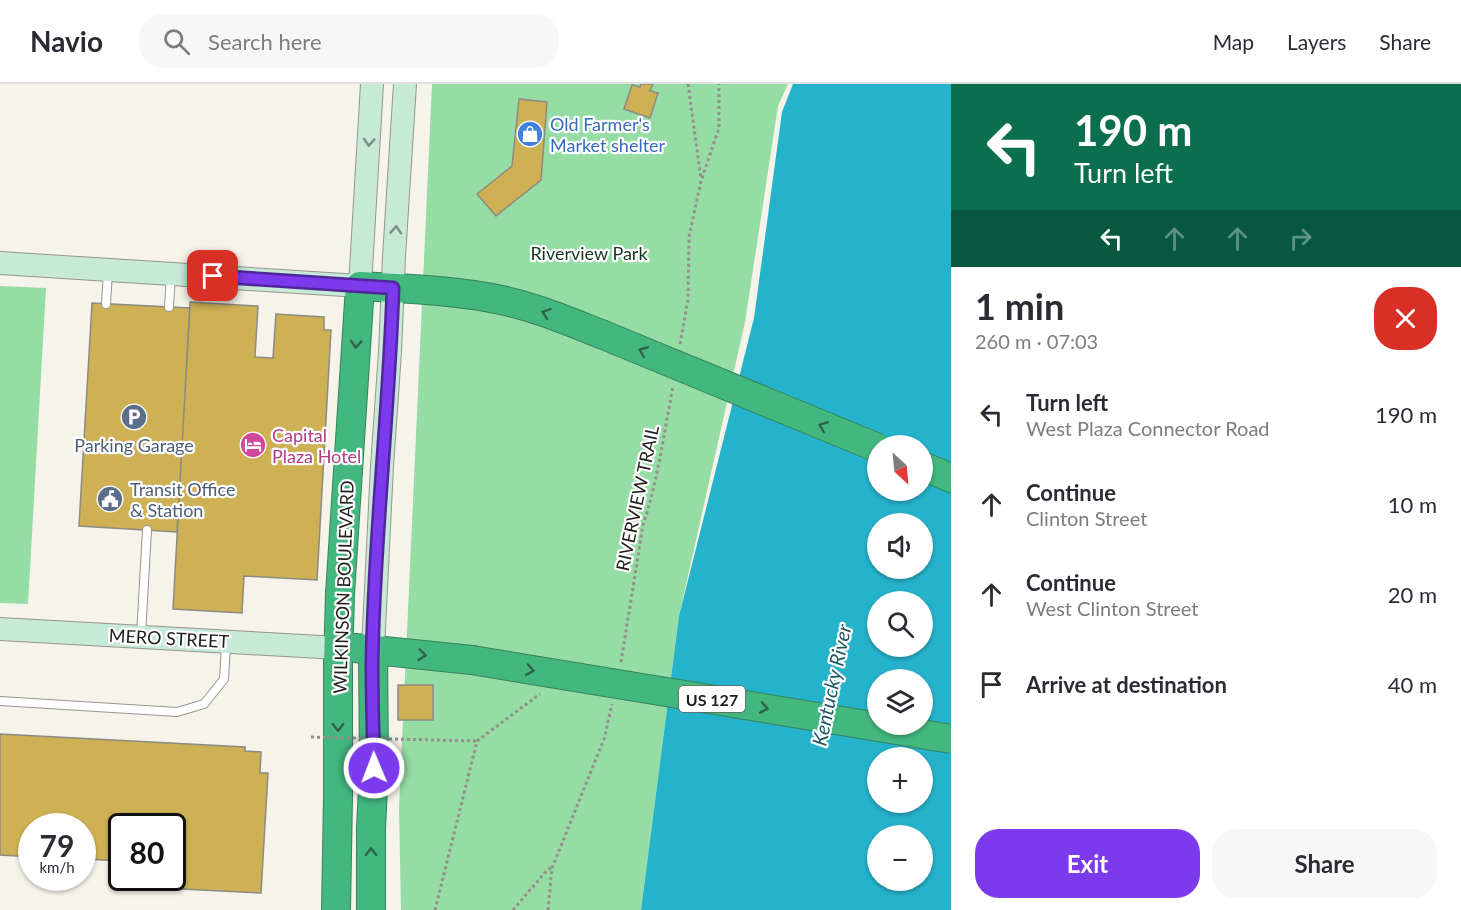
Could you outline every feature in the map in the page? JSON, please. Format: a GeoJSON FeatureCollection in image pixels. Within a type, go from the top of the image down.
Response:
{"type":"FeatureCollection","features":[{"type":"Feature","properties":{"kind":"highway"},"geometry":{"type":"LineString","coordinates":[[360,286],[470,294],[534,309],[601,334],[867,443]]}},
{"type":"Feature","properties":{"kind":"highway","name":"WILKINSON BOULEVARD"},"geometry":{"type":"LineString","coordinates":[[336,910],[338,648],[348,448],[360,286]]}},
{"type":"Feature","properties":{"kind":"highway"},"geometry":{"type":"LineString","coordinates":[[933,471],[951,478]]}},
{"type":"Feature","properties":{"kind":"highway"},"geometry":{"type":"LineString","coordinates":[[338,648],[373,649]]}},
{"type":"Feature","properties":{"kind":"highway","name":"WILKINSON BOULEVARD"},"geometry":{"type":"LineString","coordinates":[[371,910],[374,768],[373,649]]}},
{"type":"Feature","properties":{"kind":"highway","name":"US 127"},"geometry":{"type":"LineString","coordinates":[[373,649],[472,660],[951,739]]}},
{"type":"Feature","properties":{"kind":"main road","name":"WILKINSON BOULEVARD"},"geometry":{"type":"LineString","coordinates":[[360,286],[372,84]]}},
{"type":"Feature","properties":{"kind":"main road","name":"WILKINSON BOULEVARD"},"geometry":{"type":"LineString","coordinates":[[373,649],[405,84]]}},
{"type":"Feature","properties":{"kind":"main road"},"geometry":{"type":"LineString","coordinates":[[0,263],[360,286]]}},
{"type":"Feature","properties":{"kind":"main road","name":"MERO STREET"},"geometry":{"type":"LineString","coordinates":[[0,629],[338,648]]}},
{"type":"Feature","properties":{"kind":"lane"},"geometry":{"type":"LineString","coordinates":[[106,304],[108,270]]}},
{"type":"Feature","properties":{"kind":"lane"},"geometry":{"type":"LineString","coordinates":[[170,307],[171,274]]}},
{"type":"Feature","properties":{"kind":"lane"},"geometry":{"type":"LineString","coordinates":[[141,637],[147,530]]}},
{"type":"Feature","properties":{"kind":"lane"},"geometry":{"type":"LineString","coordinates":[[0,701],[177,712],[204,704],[224,679],[226,641]]}},
{"type":"Feature","properties":{"kind":"path"},"geometry":{"type":"LineString","coordinates":[[688,84],[701,181]]}},
{"type":"Feature","properties":{"kind":"path"},"geometry":{"type":"LineString","coordinates":[[679,350],[688,300],[689,237],[701,181],[719,128],[719,84]]}},
{"type":"Feature","properties":{"kind":"path","name":"RIVERVIEW TRAIL"},"geometry":{"type":"LineString","coordinates":[[620,664],[644,525],[659,464],[674,381]]}},
{"type":"Feature","properties":{"kind":"path"},"geometry":{"type":"LineString","coordinates":[[311,737],[477,741],[546,689]]}},
{"type":"Feature","properties":{"kind":"path"},"geometry":{"type":"LineString","coordinates":[[548,910],[552,868],[604,739],[613,699]]}},
{"type":"Feature","properties":{"kind":"path"},"geometry":{"type":"LineString","coordinates":[[435,910],[477,741]]}},
{"type":"Feature","properties":{"kind":"path"},"geometry":{"type":"LineString","coordinates":[[513,910],[548,869],[552,868]]}},
{"type":"Feature","properties":{"kind":"green space","name":"Riverview Park"},"geometry":{"type":"Polygon","coordinates":[[[432,84],[788,84],[778,106],[745,322],[679,616],[641,910],[401,910],[399,808],[432,84]]]}},
{"type":"Feature","properties":{"kind":"green space"},"geometry":{"type":"Polygon","coordinates":[[[0,286],[46,288],[28,604],[0,603],[0,286]]]}},
{"type":"Feature","properties":{"kind":"water","name":"Kentucky River"},"geometry":{"type":"Polygon","coordinates":[[[793,84],[951,84],[951,910],[641,910],[679,616],[754,318],[782,112],[793,84]]]}},
{"type":"Feature","properties":{"kind":"building"},"geometry":{"type":"Polygon","coordinates":[[[641,84],[653,84],[650,91],[658,93],[650,118],[624,109],[632,85],[640,87],[641,84]]]}},
{"type":"Feature","properties":{"kind":"building","name":"Old Farmer's Market shelter"},"geometry":{"type":"Polygon","coordinates":[[[519,99],[547,102],[541,180],[496,216],[477,194],[512,166],[519,99]]]}},
{"type":"Feature","properties":{"kind":"building","name":"Capital Plaza Hotel"},"geometry":{"type":"Polygon","coordinates":[[[190,302],[258,306],[255,357],[273,358],[276,314],[324,317],[324,330],[331,330],[317,580],[244,576],[242,613],[173,609],[190,302]]]}},
{"type":"Feature","properties":{"kind":"building","name":"Parking Garage"},"geometry":{"type":"Polygon","coordinates":[[[92,303],[190,308],[177,532],[79,526],[92,303]]]}},
{"type":"Feature","properties":{"kind":"building"},"geometry":{"type":"Polygon","coordinates":[[[398,685],[433,685],[433,720],[398,720],[398,685]]]}},
{"type":"Feature","properties":{"kind":"building"},"geometry":{"type":"Polygon","coordinates":[[[0,734],[245,747],[245,751],[261,752],[260,773],[268,773],[261,893],[186,889],[186,813],[108,813],[108,860],[96,860],[96,813],[18,813],[18,856],[0,855],[0,734]]]}},
{"type":"Feature","properties":{"kind":"place","name":"Old Farmer's Market shelter"},"geometry":{"type":"Point","coordinates":[530,134]}},
{"type":"Feature","properties":{"kind":"place","name":"Parking Garage"},"geometry":{"type":"Point","coordinates":[134,417]}},
{"type":"Feature","properties":{"kind":"place","name":"Capital Plaza Hotel"},"geometry":{"type":"Point","coordinates":[253,445]}},
{"type":"Feature","properties":{"kind":"place","name":"Transit Office & Station"},"geometry":{"type":"Point","coordinates":[110,499]}},
{"type":"Feature","properties":{"kind":"route"},"geometry":{"type":"LineString","coordinates":[[213,276],[393,288],[372,663],[374,768]]}}]}
